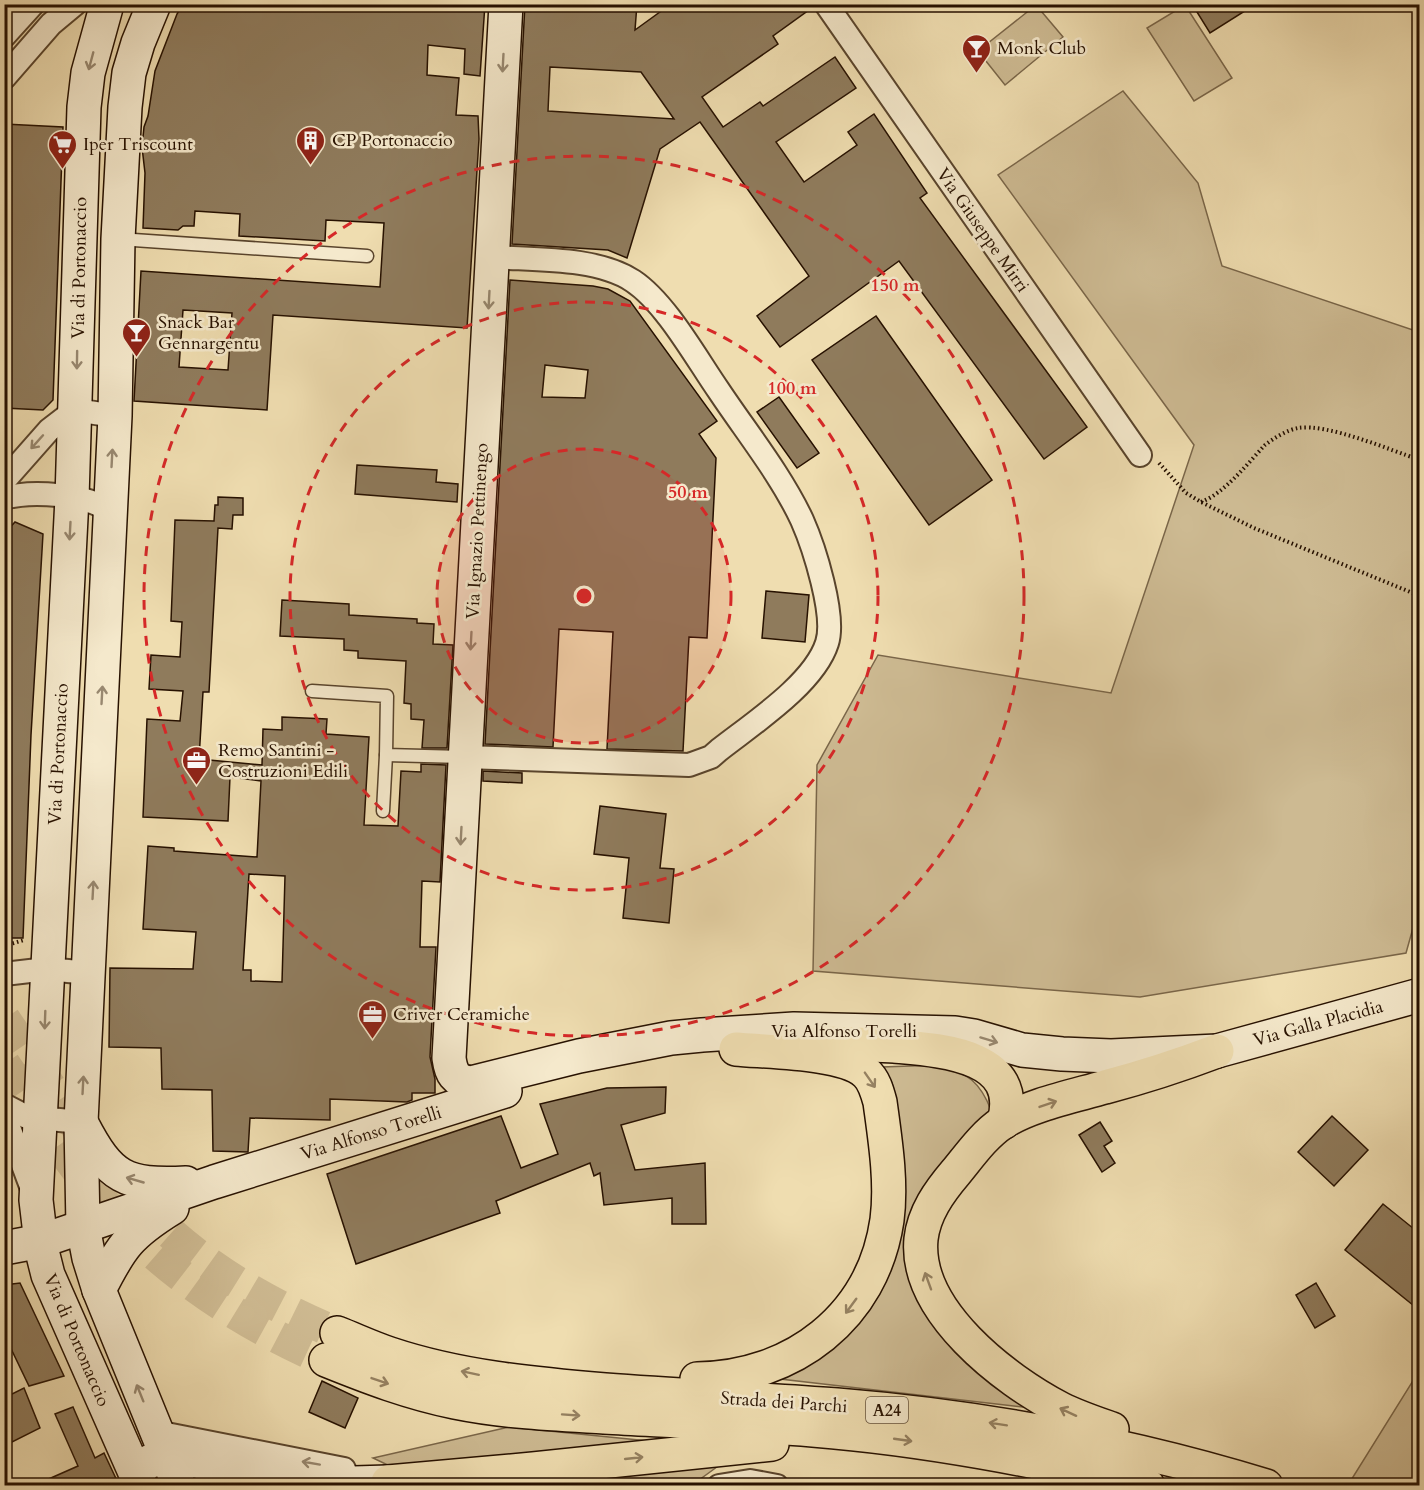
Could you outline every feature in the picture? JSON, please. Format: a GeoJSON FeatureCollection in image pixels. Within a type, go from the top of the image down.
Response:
{"type":"FeatureCollection","features":[{"type":"Feature","properties":{"kind":"highway"},"geometry":{"type":"LineString","coordinates":[[736,1049],[787,1043],[834,1043],[948,1051],[975,1060],[994,1074],[1005,1093],[1007,1102],[1004,1122]]}},
{"type":"Feature","properties":{"kind":"highway"},"geometry":{"type":"LineString","coordinates":[[528,1383],[628,1378],[710,1379],[751,1373],[798,1354],[822,1337],[844,1315],[860,1293],[882,1243],[888,1205],[883,1119],[872,1080],[859,1067],[832,1058],[736,1049]]}},
{"type":"Feature","properties":{"kind":"highway"},"geometry":{"type":"LineString","coordinates":[[1217,1051],[1158,1072],[1065,1098],[1004,1122],[983,1139],[945,1185],[926,1218],[921,1241],[922,1261],[926,1280],[939,1305],[957,1328],[993,1363],[1052,1404],[1071,1414],[1253,1482]]}},
{"type":"Feature","properties":{"kind":"highway","name":"Strada dei Parchi"},"geometry":{"type":"LineString","coordinates":[[1148,1485],[1003,1455],[845,1433],[497,1409],[455,1402],[410,1391],[332,1346],[391,1354],[528,1383],[837,1405],[960,1418],[1100,1443],[1253,1482]]}},
{"type":"Feature","properties":{"kind":"highway"},"geometry":{"type":"LineString","coordinates":[[390,1484],[752,1445],[806,1442],[845,1433]]}},
{"type":"Feature","properties":{"kind":"main road","name":"Via di Portonaccio"},"geometry":{"type":"LineString","coordinates":[[107,4],[85,91],[72,498],[36,1200],[48,1275],[136,1476]]}},
{"type":"Feature","properties":{"kind":"main road","name":"Via di Portonaccio"},"geometry":{"type":"LineString","coordinates":[[154,4],[138,43],[128,82],[125,107],[119,227],[115,416],[81,1122],[83,1227],[89,1258],[99,1290],[179,1485]]}},
{"type":"Feature","properties":{"kind":"main road","name":"Via Ignazio Pettinengo"},"geometry":{"type":"LineString","coordinates":[[417,1118],[436,1097],[449,1058],[506,4]]}},
{"type":"Feature","properties":{"kind":"main road","name":"Via Galla Placidia"},"geometry":{"type":"LineString","coordinates":[[1217,1051],[1419,995]]}},
{"type":"Feature","properties":{"kind":"main road","name":"Via Alfonso Torelli"},"geometry":{"type":"LineString","coordinates":[[449,1058],[451,1070],[455,1076],[463,1081],[474,1082],[562,1059],[661,1040],[763,1031],[843,1029],[955,1033],[1022,1050],[1072,1055],[1152,1055],[1217,1051]]}},
{"type":"Feature","properties":{"kind":"main road","name":"Via Alfonso Torelli"},"geometry":{"type":"LineString","coordinates":[[4,1248],[41,1241],[214,1182],[516,1088],[591,1070],[663,1057],[736,1049]]}},
{"type":"Feature","properties":{"kind":"main road"},"geometry":{"type":"LineString","coordinates":[[81,1122],[92,1144],[109,1167],[133,1181],[163,1184],[214,1182]]}},
{"type":"Feature","properties":{"kind":"main road"},"geometry":{"type":"LineString","coordinates":[[99,1290],[122,1248],[138,1231],[214,1182]]}},
{"type":"Feature","properties":{"kind":"main road"},"geometry":{"type":"LineString","coordinates":[[136,1476],[161,1444],[313,1483],[390,1484]]}},
{"type":"Feature","properties":{"kind":"street"},"geometry":{"type":"LineString","coordinates":[[4,36],[33,4]]}},
{"type":"Feature","properties":{"kind":"street"},"geometry":{"type":"LineString","coordinates":[[4,78],[51,24],[75,4]]}},
{"type":"Feature","properties":{"kind":"street","name":"Via Giuseppe Mirri"},"geometry":{"type":"LineString","coordinates":[[825,4],[1140,455]]}},
{"type":"Feature","properties":{"kind":"street"},"geometry":{"type":"LineString","coordinates":[[81,214],[119,227]]}},
{"type":"Feature","properties":{"kind":"street"},"geometry":{"type":"LineString","coordinates":[[465,757],[689,765],[711,757],[773,708],[804,679],[823,654],[830,629],[816,559],[801,518],[749,435],[682,336],[653,299],[633,281],[607,268],[558,261],[492,257]]}},
{"type":"Feature","properties":{"kind":"street"},"geometry":{"type":"LineString","coordinates":[[4,481],[49,430],[75,410],[115,416]]}},
{"type":"Feature","properties":{"kind":"street"},"geometry":{"type":"LineString","coordinates":[[4,498],[20,494],[72,498],[101,505],[110,511]]}},
{"type":"Feature","properties":{"kind":"street"},"geometry":{"type":"LineString","coordinates":[[4,974],[47,969],[89,973]]}},
{"type":"Feature","properties":{"kind":"street"},"geometry":{"type":"LineString","coordinates":[[4,1105],[27,1117],[81,1122]]}},
{"type":"Feature","properties":{"kind":"street"},"geometry":{"type":"LineString","coordinates":[[4,1114],[36,1200]]}},
{"type":"Feature","properties":{"kind":"street"},"geometry":{"type":"LineString","coordinates":[[161,1444],[347,1469],[390,1484]]}},
{"type":"Feature","properties":{"kind":"street"},"geometry":{"type":"LineString","coordinates":[[719,1485],[750,1481],[777,1485]]}},
{"type":"Feature","properties":{"kind":"lane"},"geometry":{"type":"LineString","coordinates":[[119,227],[367,256]]}},
{"type":"Feature","properties":{"kind":"lane"},"geometry":{"type":"LineString","coordinates":[[312,691],[387,696],[384,811]]}},
{"type":"Feature","properties":{"kind":"lane"},"geometry":{"type":"LineString","coordinates":[[386,755],[465,757]]}},
{"type":"Feature","properties":{"kind":"path"},"geometry":{"type":"LineString","coordinates":[[1201,502],[1212,498],[1273,440],[1299,428],[1325,430],[1419,460]]}},
{"type":"Feature","properties":{"kind":"path"},"geometry":{"type":"LineString","coordinates":[[1140,455],[1154,458],[1186,493],[1201,502],[1254,528],[1419,596]]}},
{"type":"Feature","properties":{"kind":"shaded area"},"geometry":{"type":"Polygon","coordinates":[[[1036,5],[1063,37],[1005,85],[978,51],[1036,5]]]}},
{"type":"Feature","properties":{"kind":"shaded area"},"geometry":{"type":"Polygon","coordinates":[[[1185,5],[1232,78],[1194,101],[1147,28],[1185,5]]]}},
{"type":"Feature","properties":{"kind":"shaded area"},"geometry":{"type":"Polygon","coordinates":[[[1123,91],[1198,183],[1222,266],[1419,332],[1420,903],[1406,953],[1140,997],[813,971],[817,765],[878,655],[1111,693],[1194,445],[998,175],[1123,91]]]}},
{"type":"Feature","properties":{"kind":"shaded area"},"geometry":{"type":"Polygon","coordinates":[[[939,1065],[958,1071],[972,1080],[982,1092],[991,1110],[909,1249],[1032,1408],[780,1379],[779,1377],[867,1308],[896,1098],[892,1083],[882,1067],[939,1065]]]}},
{"type":"Feature","properties":{"kind":"shaded area"},"geometry":{"type":"Polygon","coordinates":[[[1419,1371],[1419,1485],[1348,1485],[1419,1371]]]}},
{"type":"Feature","properties":{"kind":"shaded area"},"geometry":{"type":"Polygon","coordinates":[[[509,1427],[659,1442],[396,1469],[373,1458],[509,1427]]]}},
{"type":"Feature","properties":{"kind":"shaded area"},"geometry":{"type":"Polygon","coordinates":[[[721,1464],[692,1485],[457,1486],[721,1464]]]}},
{"type":"Feature","properties":{"kind":"building","name":"CP Portonaccio"},"geometry":{"type":"Polygon","coordinates":[[[183,4],[348,4],[348,6],[401,9],[402,4],[485,4],[480,76],[464,74],[465,49],[428,45],[427,75],[459,78],[456,115],[478,116],[479,139],[467,328],[273,315],[267,410],[134,401],[141,271],[380,287],[384,223],[326,220],[325,241],[239,236],[240,214],[195,211],[194,226],[183,226],[178,230],[143,228],[145,173],[142,147],[144,127],[148,116],[155,71],[183,4]],[[183,310],[179,367],[228,370],[232,313],[183,310]]]}},
{"type":"Feature","properties":{"kind":"building"},"geometry":{"type":"Polygon","coordinates":[[[525,4],[637,4],[635,30],[671,4],[813,4],[813,7],[773,36],[778,44],[702,97],[723,127],[760,102],[763,106],[835,57],[856,88],[776,142],[804,182],[857,145],[848,132],[874,114],[927,193],[920,198],[1087,427],[1044,459],[899,261],[780,347],[757,316],[809,276],[700,122],[660,149],[627,258],[608,250],[512,244],[525,4]],[[550,67],[548,111],[674,119],[641,72],[550,67]]]}},
{"type":"Feature","properties":{"kind":"building"},"geometry":{"type":"Polygon","coordinates":[[[1192,4],[1256,4],[1210,33],[1192,4]]]}},
{"type":"Feature","properties":{"kind":"building"},"geometry":{"type":"Polygon","coordinates":[[[4,124],[63,127],[53,400],[43,410],[4,408],[4,124]]]}},
{"type":"Feature","properties":{"kind":"building"},"geometry":{"type":"Polygon","coordinates":[[[510,280],[608,289],[630,301],[717,421],[699,434],[716,458],[707,638],[689,637],[683,751],[607,749],[613,632],[559,629],[553,747],[485,744],[510,280]],[[545,365],[542,397],[585,398],[588,370],[545,365]]]}},
{"type":"Feature","properties":{"kind":"building"},"geometry":{"type":"Polygon","coordinates":[[[876,316],[992,480],[929,525],[812,360],[876,316]]]}},
{"type":"Feature","properties":{"kind":"building"},"geometry":{"type":"Polygon","coordinates":[[[779,397],[819,453],[797,468],[757,412],[779,397]]]}},
{"type":"Feature","properties":{"kind":"building"},"geometry":{"type":"Polygon","coordinates":[[[357,465],[437,470],[436,482],[458,484],[457,502],[355,494],[357,465]]]}},
{"type":"Feature","properties":{"kind":"building"},"geometry":{"type":"Polygon","coordinates":[[[218,497],[243,498],[243,515],[233,515],[232,529],[218,528],[209,692],[203,692],[199,759],[262,765],[263,729],[282,730],[282,717],[327,719],[326,734],[369,737],[364,825],[398,826],[401,771],[421,772],[421,764],[446,765],[440,882],[422,881],[420,947],[436,947],[430,1057],[435,1079],[435,1093],[412,1093],[412,1100],[407,1102],[330,1099],[330,1120],[250,1118],[248,1152],[213,1151],[212,1090],[162,1089],[161,1048],[109,1047],[110,968],[193,969],[196,932],[143,929],[148,846],[174,848],[174,851],[257,857],[261,781],[230,777],[228,821],[143,817],[147,719],[180,721],[183,691],[149,689],[151,655],[180,657],[182,622],[171,621],[175,520],[214,521],[215,505],[218,505],[218,497]],[[249,874],[243,970],[251,970],[251,981],[282,982],[285,876],[249,874]]]}},
{"type":"Feature","properties":{"kind":"building"},"geometry":{"type":"Polygon","coordinates":[[[15,522],[43,534],[31,735],[23,938],[4,938],[4,684],[9,596],[4,595],[4,534],[15,522]]]}},
{"type":"Feature","properties":{"kind":"building"},"geometry":{"type":"Polygon","coordinates":[[[766,591],[809,595],[805,642],[762,638],[766,591]]]}},
{"type":"Feature","properties":{"kind":"building"},"geometry":{"type":"Polygon","coordinates":[[[282,600],[349,604],[349,615],[417,619],[417,623],[434,624],[433,644],[453,645],[447,748],[422,748],[424,720],[411,719],[411,704],[404,703],[406,661],[358,658],[358,651],[344,650],[344,639],[280,636],[282,600]]]}},
{"type":"Feature","properties":{"kind":"building"},"geometry":{"type":"Polygon","coordinates":[[[483,771],[522,773],[522,783],[483,781],[483,771]]]}},
{"type":"Feature","properties":{"kind":"building"},"geometry":{"type":"Polygon","coordinates":[[[600,806],[666,814],[660,868],[674,869],[669,923],[623,918],[629,858],[594,854],[600,806]]]}},
{"type":"Feature","properties":{"kind":"building"},"geometry":{"type":"Polygon","coordinates":[[[666,1087],[665,1113],[621,1125],[635,1170],[705,1163],[706,1224],[672,1224],[672,1198],[604,1205],[600,1173],[594,1176],[590,1163],[496,1201],[500,1213],[356,1264],[327,1174],[501,1116],[521,1168],[558,1154],[540,1104],[607,1088],[666,1087]]]}},
{"type":"Feature","properties":{"kind":"building"},"geometry":{"type":"Polygon","coordinates":[[[1332,1116],[1368,1150],[1334,1186],[1298,1152],[1332,1116]]]}},
{"type":"Feature","properties":{"kind":"building"},"geometry":{"type":"Polygon","coordinates":[[[1100,1122],[1112,1141],[1104,1146],[1115,1163],[1102,1172],[1079,1135],[1100,1122]]]}},
{"type":"Feature","properties":{"kind":"building"},"geometry":{"type":"Polygon","coordinates":[[[1383,1204],[1419,1233],[1419,1310],[1345,1250],[1383,1204]]]}},
{"type":"Feature","properties":{"kind":"building"},"geometry":{"type":"Polygon","coordinates":[[[20,1283],[64,1376],[29,1386],[4,1334],[4,1285],[20,1283]]]}},
{"type":"Feature","properties":{"kind":"building"},"geometry":{"type":"Polygon","coordinates":[[[1316,1283],[1335,1316],[1315,1328],[1296,1295],[1316,1283]]]}},
{"type":"Feature","properties":{"kind":"building"},"geometry":{"type":"Polygon","coordinates":[[[322,1381],[358,1398],[345,1428],[309,1412],[322,1381]]]}},
{"type":"Feature","properties":{"kind":"building"},"geometry":{"type":"Polygon","coordinates":[[[24,1388],[40,1428],[4,1446],[4,1398],[24,1388]]]}},
{"type":"Feature","properties":{"kind":"building"},"geometry":{"type":"Polygon","coordinates":[[[73,1407],[95,1458],[104,1453],[119,1485],[35,1485],[78,1466],[55,1414],[73,1407]]]}},
{"type":"Feature","properties":{"kind":"tunnel"},"geometry":{"type":"LineString","coordinates":[[4,1019],[90,1146]]}},
{"type":"Feature","properties":{"kind":"tunnel"},"geometry":{"type":"LineString","coordinates":[[4,1064],[81,1174],[132,1233],[156,1255],[209,1296],[266,1331],[326,1360]]}},
{"type":"Feature","properties":{"kind":"tunnel"},"geometry":{"type":"LineString","coordinates":[[136,1199],[180,1241],[229,1277],[282,1308],[337,1333]]}},
{"type":"Feature","properties":{"kind":"place","name":"Monk Club"},"geometry":{"type":"Point","coordinates":[976,74]}},
{"type":"Feature","properties":{"kind":"place","name":"CP Portonaccio"},"geometry":{"type":"Point","coordinates":[311,166]}},
{"type":"Feature","properties":{"kind":"place","name":"Iper Triscount"},"geometry":{"type":"Point","coordinates":[62,170]}},
{"type":"Feature","properties":{"kind":"place","name":"Snack Bar Gennargentu"},"geometry":{"type":"Point","coordinates":[137,358]}},
{"type":"Feature","properties":{"kind":"place","name":"Remo Santini - Costruzioni Edili"},"geometry":{"type":"Point","coordinates":[197,786]}},
{"type":"Feature","properties":{"kind":"place","name":"Criver Ceramiche"},"geometry":{"type":"Point","coordinates":[372,1040]}}]}
